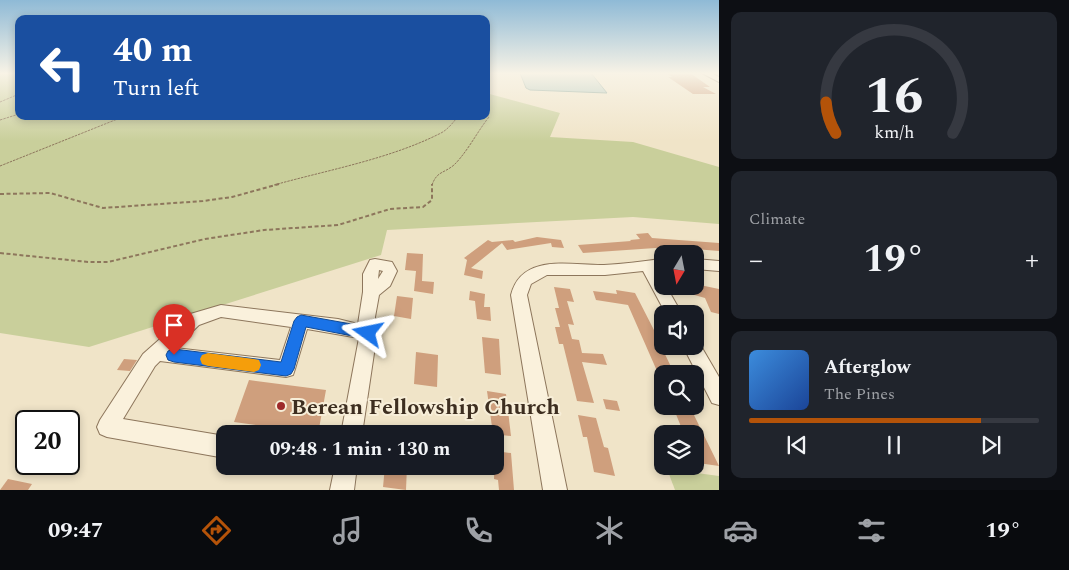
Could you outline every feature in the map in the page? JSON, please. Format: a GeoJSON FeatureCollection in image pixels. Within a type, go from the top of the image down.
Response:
{"type":"FeatureCollection","features":[{"type":"Feature","properties":{"kind":"street"},"geometry":{"type":"LineString","coordinates":[[555,490],[519,295],[525,279],[540,271],[557,269],[598,270],[654,265]]}},
{"type":"Feature","properties":{"kind":"street"},"geometry":{"type":"LineString","coordinates":[[704,265],[719,266]]}},
{"type":"Feature","properties":{"kind":"street"},"geometry":{"type":"LineString","coordinates":[[353,425],[368,333],[366,324],[371,292]]}},
{"type":"Feature","properties":{"kind":"street"},"geometry":{"type":"LineString","coordinates":[[216,446],[107,428],[155,353],[189,322],[221,312],[301,321],[368,333]]}},
{"type":"Feature","properties":{"kind":"street"},"geometry":{"type":"LineString","coordinates":[[155,353],[286,369],[301,321]]}},
{"type":"Feature","properties":{"kind":"street"},"geometry":{"type":"LineString","coordinates":[[697,355],[716,386]]}},
{"type":"Feature","properties":{"kind":"street"},"geometry":{"type":"LineString","coordinates":[[342,490],[344,475]]}},
{"type":"Feature","properties":{"kind":"path"},"geometry":{"type":"LineString","coordinates":[[0,102],[15,96]]}},
{"type":"Feature","properties":{"kind":"path"},"geometry":{"type":"LineString","coordinates":[[0,120],[15,115]]}},
{"type":"Feature","properties":{"kind":"path"},"geometry":{"type":"LineString","coordinates":[[0,166],[115,120]]}},
{"type":"Feature","properties":{"kind":"path"},"geometry":{"type":"LineString","coordinates":[[0,194],[50,194],[103,208],[203,201],[232,197],[387,154],[440,134],[450,127],[455,120]]}},
{"type":"Feature","properties":{"kind":"path"},"geometry":{"type":"LineString","coordinates":[[0,253],[88,262],[108,262],[205,239],[264,230],[338,225],[390,209],[423,208],[432,200],[432,185],[436,175],[452,167],[468,148],[486,120]]}},
{"type":"Feature","properties":{"kind":"green space"},"geometry":{"type":"Polygon","coordinates":[[[0,96],[15,96],[15,120],[490,120],[490,96],[497,96],[560,113],[550,137],[633,142],[719,167],[719,224],[633,217],[387,230],[381,255],[89,347],[0,333],[0,96]]]}},
{"type":"Feature","properties":{"kind":"green space"},"geometry":{"type":"Polygon","coordinates":[[[704,474],[719,476],[719,490],[675,490],[669,475],[704,474]]]}},
{"type":"Feature","properties":{"kind":"building"},"geometry":{"type":"Polygon","coordinates":[[[648,233],[652,238],[719,243],[719,251],[704,250],[704,245],[654,245],[654,248],[583,253],[578,245],[640,239],[636,234],[648,233]]]}},
{"type":"Feature","properties":{"kind":"building"},"geometry":{"type":"Polygon","coordinates":[[[537,237],[561,240],[564,248],[552,247],[551,243],[507,250],[502,243],[471,268],[483,271],[482,279],[464,275],[467,260],[464,258],[488,240],[492,242],[513,240],[515,242],[537,237]]]}},
{"type":"Feature","properties":{"kind":"building"},"geometry":{"type":"Polygon","coordinates":[[[407,253],[423,254],[422,281],[434,282],[433,294],[414,291],[416,271],[405,270],[407,253]]]}},
{"type":"Feature","properties":{"kind":"building"},"geometry":{"type":"Polygon","coordinates":[[[704,286],[719,289],[719,314],[711,312],[705,298],[694,295],[704,295],[704,286]]]}},
{"type":"Feature","properties":{"kind":"building"},"geometry":{"type":"Polygon","coordinates":[[[554,287],[570,289],[574,302],[567,301],[574,325],[568,324],[572,339],[579,340],[582,353],[603,354],[607,365],[582,362],[594,403],[577,401],[563,344],[559,344],[555,327],[560,327],[555,308],[559,308],[554,287]]]}},
{"type":"Feature","properties":{"kind":"building"},"geometry":{"type":"Polygon","coordinates":[[[616,290],[635,293],[654,330],[654,355],[665,355],[670,365],[654,365],[628,305],[596,300],[593,291],[617,294],[616,290]]]}},
{"type":"Feature","properties":{"kind":"building"},"geometry":{"type":"Polygon","coordinates":[[[470,291],[485,294],[484,307],[490,307],[491,321],[477,319],[475,301],[469,300],[470,291]]]}},
{"type":"Feature","properties":{"kind":"building"},"geometry":{"type":"Polygon","coordinates":[[[397,296],[413,298],[411,319],[394,316],[397,296]]]}},
{"type":"Feature","properties":{"kind":"building"},"geometry":{"type":"Polygon","coordinates":[[[482,337],[499,339],[501,375],[485,373],[482,337]]]}},
{"type":"Feature","properties":{"kind":"building"},"geometry":{"type":"Polygon","coordinates":[[[416,352],[438,355],[437,387],[414,384],[416,352]]]}},
{"type":"Feature","properties":{"kind":"building"},"geometry":{"type":"Polygon","coordinates":[[[124,359],[137,360],[130,371],[117,370],[124,359]]]}},
{"type":"Feature","properties":{"kind":"building","name":"Berean Fellowship Church"},"geometry":{"type":"Polygon","coordinates":[[[249,380],[326,390],[320,425],[256,425],[234,422],[249,380]]]}},
{"type":"Feature","properties":{"kind":"building"},"geometry":{"type":"Polygon","coordinates":[[[487,391],[506,394],[511,436],[504,435],[504,425],[492,425],[487,391]]]}},
{"type":"Feature","properties":{"kind":"building"},"geometry":{"type":"Polygon","coordinates":[[[603,399],[617,401],[620,411],[606,409],[603,399]]]}},
{"type":"Feature","properties":{"kind":"building"},"geometry":{"type":"Polygon","coordinates":[[[578,415],[596,418],[604,447],[608,448],[615,476],[594,472],[587,437],[583,437],[578,415]]]}},
{"type":"Feature","properties":{"kind":"building"},"geometry":{"type":"Polygon","coordinates":[[[676,415],[694,415],[699,425],[680,425],[676,415]]]}},
{"type":"Feature","properties":{"kind":"building"},"geometry":{"type":"Polygon","coordinates":[[[704,435],[719,466],[704,464],[704,435]]]}},
{"type":"Feature","properties":{"kind":"building"},"geometry":{"type":"Polygon","coordinates":[[[504,452],[511,453],[514,490],[499,490],[498,480],[494,479],[494,475],[504,475],[504,452]]]}},
{"type":"Feature","properties":{"kind":"building"},"geometry":{"type":"Polygon","coordinates":[[[384,475],[407,475],[406,490],[383,487],[384,475]]]}},
{"type":"Feature","properties":{"kind":"building"},"geometry":{"type":"Polygon","coordinates":[[[8,479],[32,484],[28,490],[0,490],[8,479]]]}},
{"type":"Feature","properties":{"kind":"slow traffic"},"geometry":{"type":"LineString","coordinates":[[208,359],[254,365]]}},
{"type":"Feature","properties":{"kind":"place","name":"Berean Fellowship Church"},"geometry":{"type":"Point","coordinates":[281,406]}},
{"type":"Feature","properties":{"kind":"route"},"geometry":{"type":"LineString","coordinates":[[174,355],[286,369],[301,321],[338,326],[368,333]]}}]}
